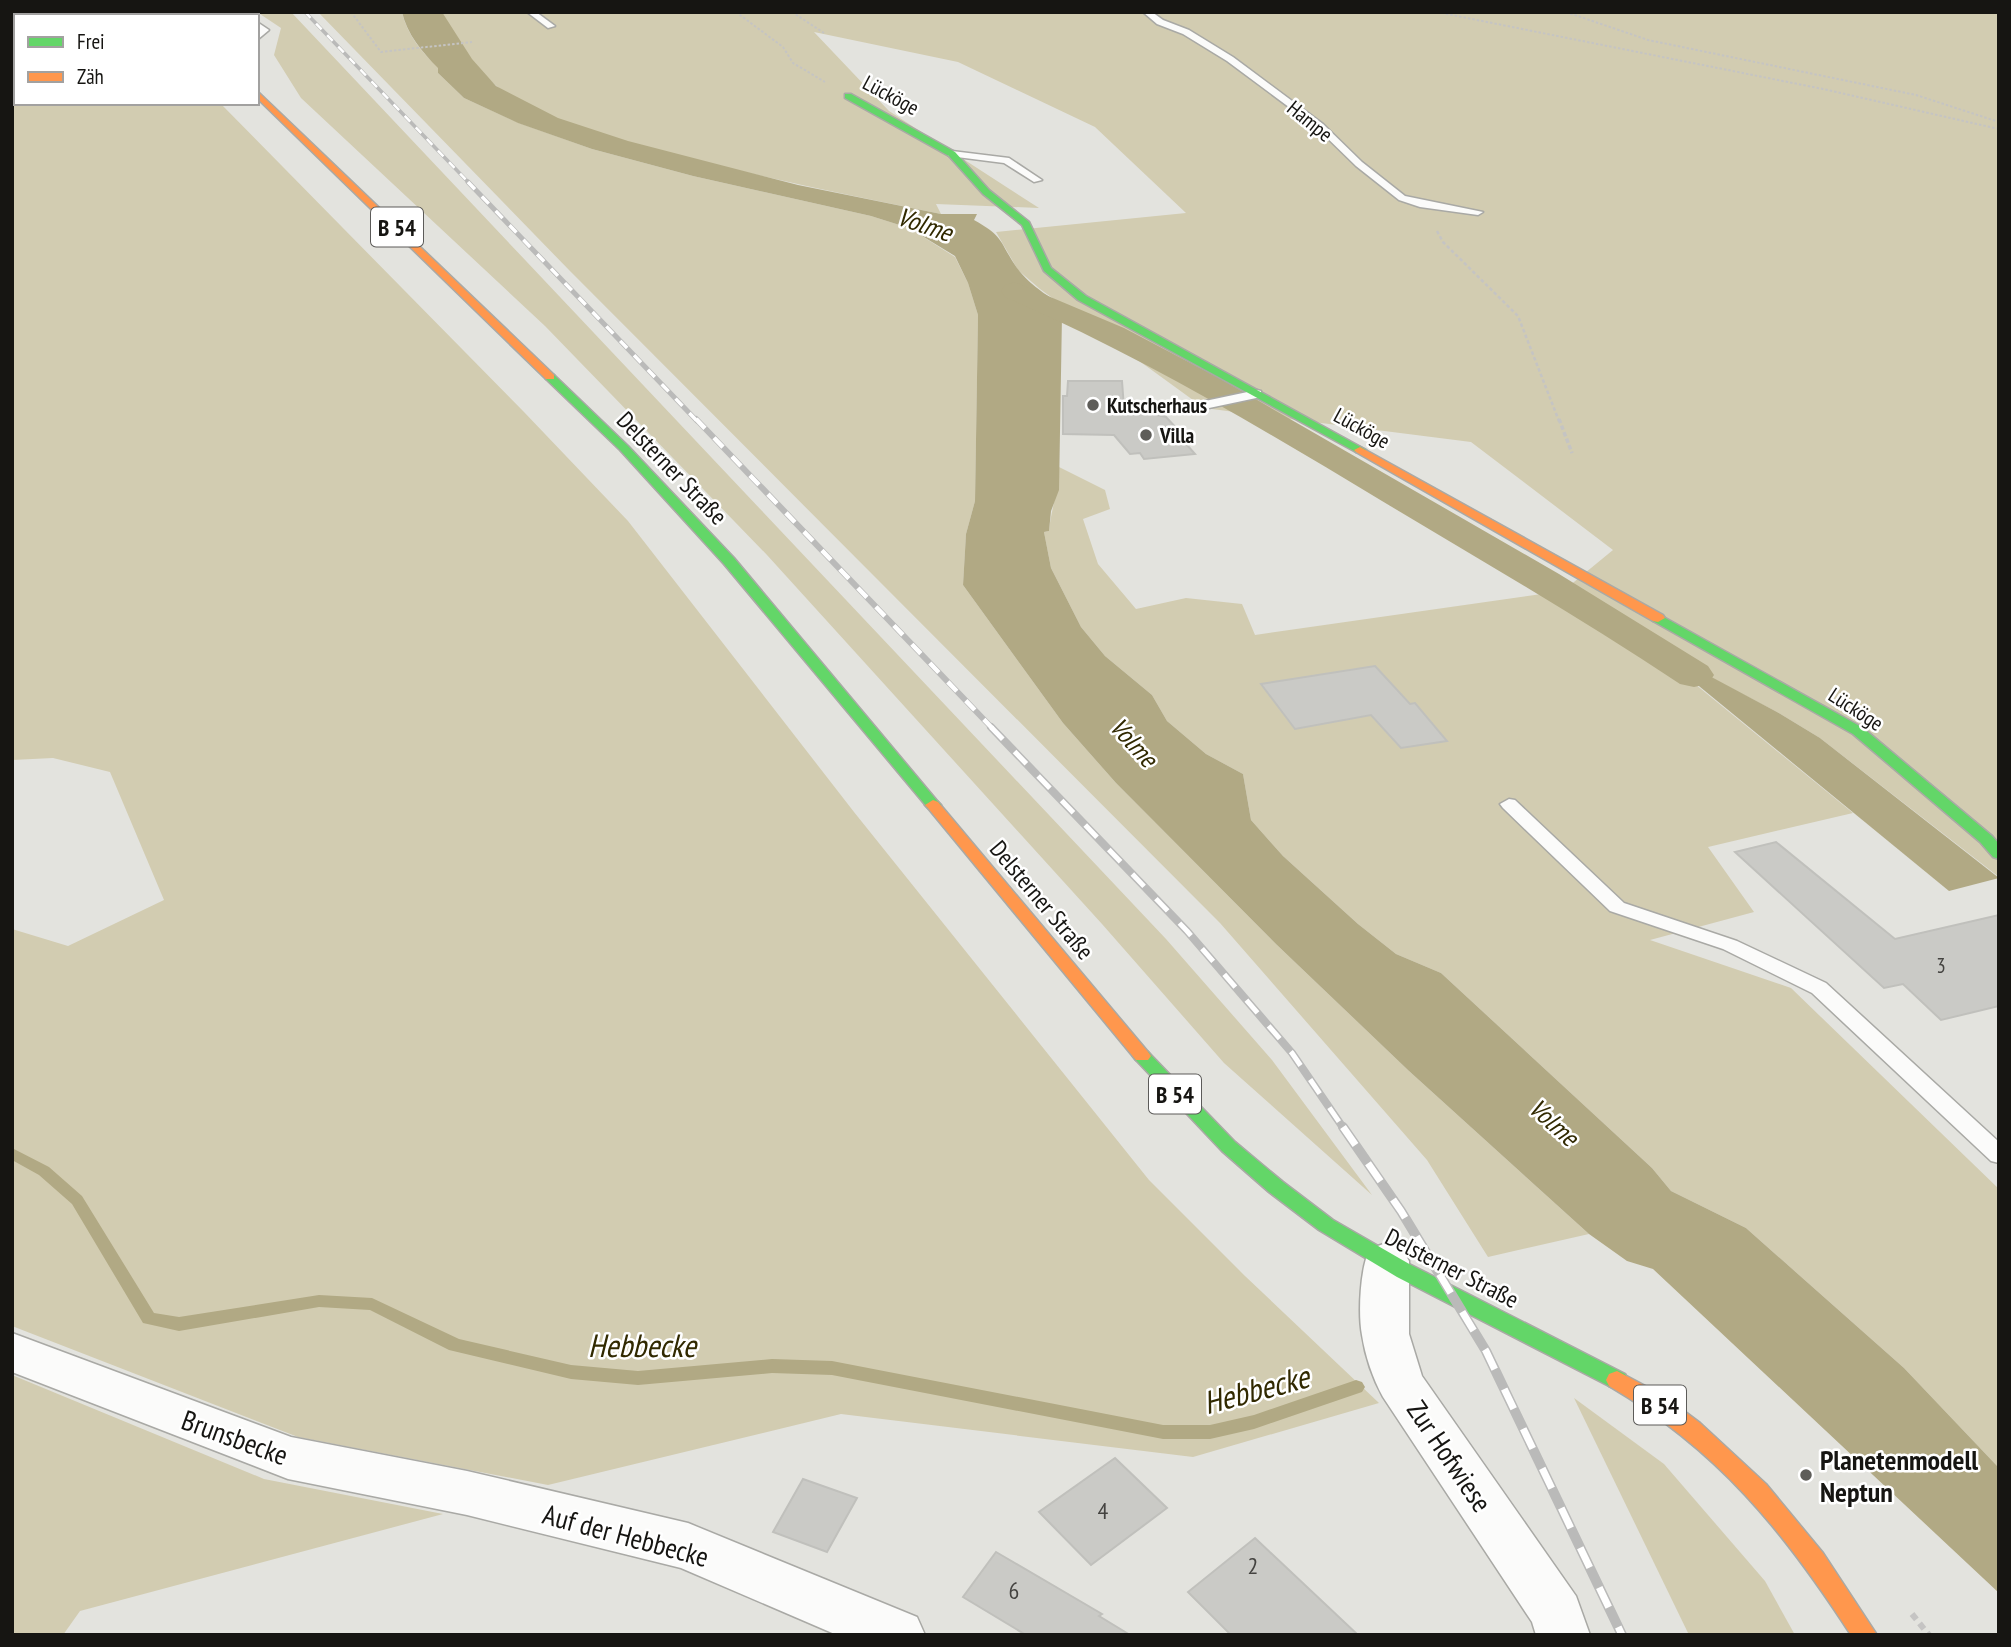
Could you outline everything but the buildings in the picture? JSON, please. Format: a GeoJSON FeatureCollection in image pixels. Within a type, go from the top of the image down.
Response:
{"type":"FeatureCollection","features":[{"type":"Feature","properties":{"kind":"main road","name":"Delsterner Straße"},"geometry":{"type":"LineString","coordinates":[[259,95],[624,448],[729,561],[1169,1088],[1219,1141],[1281,1194],[1330,1228],[1386,1261],[1549,1343],[1657,1403],[1707,1440],[1759,1491],[1810,1552],[1865,1635]]}},
{"type":"Feature","properties":{"kind":"main road","name":"Lücköge"},"geometry":{"type":"LineString","coordinates":[[849,96],[952,154],[986,192],[1026,224],[1047,269],[1082,298],[1857,731],[1986,839],[1999,854]]}},
{"type":"Feature","properties":{"kind":"street","name":"Zur Hofwiese"},"geometry":{"type":"LineString","coordinates":[[1386,1261],[1385,1334],[1400,1383],[1557,1613],[1563,1635]]}},
{"type":"Feature","properties":{"kind":"street","name":"Brunsbecke"},"geometry":{"type":"LineString","coordinates":[[12,1352],[288,1458],[467,1493]]}},
{"type":"Feature","properties":{"kind":"street","name":"Auf der Hebbecke"},"geometry":{"type":"LineString","coordinates":[[467,1493],[688,1546],[898,1635]]}},
{"type":"Feature","properties":{"kind":"lane"},"geometry":{"type":"LineString","coordinates":[[531,12],[551,26]]}},
{"type":"Feature","properties":{"kind":"lane","name":"Hampe"},"geometry":{"type":"LineString","coordinates":[[1147,12],[1160,22],[1186,32],[1230,59],[1320,126],[1359,164],[1402,198],[1420,204],[1478,212]]}},
{"type":"Feature","properties":{"kind":"lane"},"geometry":{"type":"LineString","coordinates":[[952,154],[1006,160],[1037,180]]}},
{"type":"Feature","properties":{"kind":"lane"},"geometry":{"type":"LineString","coordinates":[[1209,404],[1257,394]]}},
{"type":"Feature","properties":{"kind":"lane"},"geometry":{"type":"LineString","coordinates":[[1509,804],[1617,907],[1730,945],[1819,988],[1999,1155]]}},
{"type":"Feature","properties":{"kind":"path"},"geometry":{"type":"LineString","coordinates":[[351,12],[381,52],[472,42]]}},
{"type":"Feature","properties":{"kind":"path","name":"Lücköge"},"geometry":{"type":"LineString","coordinates":[[736,12],[756,24],[783,47],[793,63],[849,96]]}},
{"type":"Feature","properties":{"kind":"path"},"geometry":{"type":"LineString","coordinates":[[792,12],[824,33]]}},
{"type":"Feature","properties":{"kind":"path"},"geometry":{"type":"LineString","coordinates":[[1437,12],[1530,33],[1927,111],[1999,129]]}},
{"type":"Feature","properties":{"kind":"path"},"geometry":{"type":"LineString","coordinates":[[1566,12],[1648,40],[1916,95],[1999,122]]}},
{"type":"Feature","properties":{"kind":"path"},"geometry":{"type":"LineString","coordinates":[[1420,204],[1443,242],[1518,316],[1572,453]]}},
{"type":"Feature","properties":{"kind":"path"},"geometry":{"type":"LineString","coordinates":[[1904,1604],[1929,1635]]}},
{"type":"Feature","properties":{"kind":"shaded area"},"geometry":{"type":"Polygon","coordinates":[[[12,12],[70,12],[74,14],[14,14],[14,105],[222,105],[628,521],[854,812],[1149,1180],[1379,1403],[1193,1457],[841,1414],[548,1485],[298,1437],[12,1326],[12,929],[68,946],[164,900],[110,772],[53,758],[12,760],[12,12]]]}},
{"type":"Feature","properties":{"kind":"shaded area"},"geometry":{"type":"Polygon","coordinates":[[[291,12],[1166,939],[1272,1060],[1372,1195],[1224,1063],[1102,924],[767,555],[545,326],[301,98],[274,55],[281,28],[260,14],[291,12]]]}},
{"type":"Feature","properties":{"kind":"shaded area"},"geometry":{"type":"Polygon","coordinates":[[[318,12],[402,12],[416,43],[439,68],[438,73],[464,98],[519,123],[592,149],[693,176],[871,216],[909,228],[955,257],[968,283],[978,315],[975,501],[966,534],[963,585],[1063,723],[1116,783],[1277,945],[1409,1071],[1589,1234],[1488,1257],[1427,1160],[1220,923],[569,270],[318,12]]]}},
{"type":"Feature","properties":{"kind":"shaded area"},"geometry":{"type":"Polygon","coordinates":[[[442,12],[1999,12],[1999,877],[1820,738],[1777,712],[1646,644],[1853,813],[1708,847],[1754,912],[1650,940],[1791,988],[1999,1189],[1999,1468],[1904,1368],[1746,1228],[1671,1191],[1652,1168],[1441,973],[1396,954],[1358,924],[1283,856],[1251,820],[1243,774],[1206,754],[1167,721],[1152,695],[1105,656],[1081,627],[1051,568],[1044,532],[1049,531],[1059,467],[1105,490],[1110,509],[1083,519],[1098,564],[1136,609],[1186,598],[1242,604],[1255,635],[1563,591],[1613,550],[1471,442],[1204,408],[1040,289],[1018,270],[996,232],[1186,213],[1095,127],[958,62],[814,32],[889,111],[1039,208],[936,204],[941,214],[731,169],[599,133],[537,110],[499,88],[466,53],[442,12]]]}},
{"type":"Feature","properties":{"kind":"shaded area"},"geometry":{"type":"Polygon","coordinates":[[[12,1375],[264,1479],[443,1514],[80,1611],[63,1635],[12,1635],[12,1375]]]}},
{"type":"Feature","properties":{"kind":"shaded area"},"geometry":{"type":"Polygon","coordinates":[[[1574,1398],[1664,1464],[1765,1581],[1795,1635],[1689,1635],[1574,1398]]]}},
{"type":"Feature","properties":{"kind":"water","name":"Volme"},"geometry":{"type":"Polygon","coordinates":[[[402,12],[442,12],[472,59],[496,86],[558,118],[628,141],[798,185],[941,214],[977,214],[974,220],[996,236],[1022,275],[1043,293],[1074,312],[1062,315],[1059,490],[1051,511],[1049,531],[1044,532],[1051,568],[1081,627],[1105,656],[1152,695],[1167,721],[1206,754],[1243,774],[1251,820],[1283,856],[1358,924],[1396,954],[1441,973],[1652,1168],[1671,1191],[1746,1228],[1904,1368],[1999,1468],[1999,1593],[1653,1269],[1627,1261],[1589,1234],[1409,1071],[1277,945],[1116,783],[1063,723],[963,585],[966,534],[975,501],[978,315],[968,283],[955,256],[909,228],[871,216],[693,176],[592,149],[518,123],[464,98],[438,73],[438,68],[411,35],[402,12]]]}},
{"type":"Feature","properties":{"kind":"water"},"geometry":{"type":"Polygon","coordinates":[[[1644,641],[1820,738],[1999,878],[1949,891],[1644,641]]]}},
{"type":"Feature","properties":{"kind":"waterway"},"geometry":{"type":"LineString","coordinates":[[1015,291],[1113,335],[1255,411],[1583,605],[1694,675]]}},
{"type":"Feature","properties":{"kind":"waterway","name":"Hebbecke"},"geometry":{"type":"LineString","coordinates":[[12,1153],[44,1171],[77,1200],[149,1318],[179,1324],[319,1301],[372,1304],[455,1345],[571,1372],[638,1378],[772,1366],[832,1368],[1163,1432],[1210,1432],[1254,1422],[1356,1387]]}},
{"type":"Feature","properties":{"kind":"railway"},"geometry":{"type":"LineString","coordinates":[[305,12],[470,184]]}},
{"type":"Feature","properties":{"kind":"railway"},"geometry":{"type":"LineString","coordinates":[[468,182],[697,421]]}},
{"type":"Feature","properties":{"kind":"railway"},"geometry":{"type":"LineString","coordinates":[[696,419],[993,729]]}},
{"type":"Feature","properties":{"kind":"railway"},"geometry":{"type":"LineString","coordinates":[[991,727],[1187,931],[1292,1053],[1344,1129]]}},
{"type":"Feature","properties":{"kind":"railway"},"geometry":{"type":"LineString","coordinates":[[1343,1127],[1401,1211],[1486,1351],[1622,1635]]}},
{"type":"Feature","properties":{"kind":"traffic: fast"},"geometry":{"type":"LineString","coordinates":[[122,12],[126,14]]}},
{"type":"Feature","properties":{"kind":"traffic: fast"},"geometry":{"type":"LineString","coordinates":[[848,96],[952,154],[986,192],[1026,224],[1047,269],[1082,298],[1360,450]]}},
{"type":"Feature","properties":{"kind":"traffic: fast"},"geometry":{"type":"LineString","coordinates":[[550,377],[624,448],[729,561],[933,805]]}},
{"type":"Feature","properties":{"kind":"traffic: fast"},"geometry":{"type":"LineString","coordinates":[[1658,618],[1858,731],[1986,839],[1999,854]]}},
{"type":"Feature","properties":{"kind":"traffic: fast"},"geometry":{"type":"LineString","coordinates":[[1142,1056],[1184,1103],[1228,1146],[1300,1207],[1326,1225],[1404,1271],[1617,1380]]}},
{"type":"Feature","properties":{"kind":"traffic: slow"},"geometry":{"type":"LineString","coordinates":[[259,95],[550,377]]}},
{"type":"Feature","properties":{"kind":"traffic: slow"},"geometry":{"type":"LineString","coordinates":[[1360,450],[1658,618]]}},
{"type":"Feature","properties":{"kind":"traffic: slow"},"geometry":{"type":"LineString","coordinates":[[933,805],[1142,1056]]}},
{"type":"Feature","properties":{"kind":"traffic: slow"},"geometry":{"type":"LineString","coordinates":[[1617,1380],[1692,1429],[1758,1491],[1814,1560],[1865,1635]]}},
{"type":"Feature","properties":{"kind":"place","name":"Kutscherhaus"},"geometry":{"type":"Point","coordinates":[1093,405]}},
{"type":"Feature","properties":{"kind":"place","name":"Villa"},"geometry":{"type":"Point","coordinates":[1146,435]}},
{"type":"Feature","properties":{"kind":"place","name":"Planetenmodell Neptun"},"geometry":{"type":"Point","coordinates":[1806,1475]}}]}
